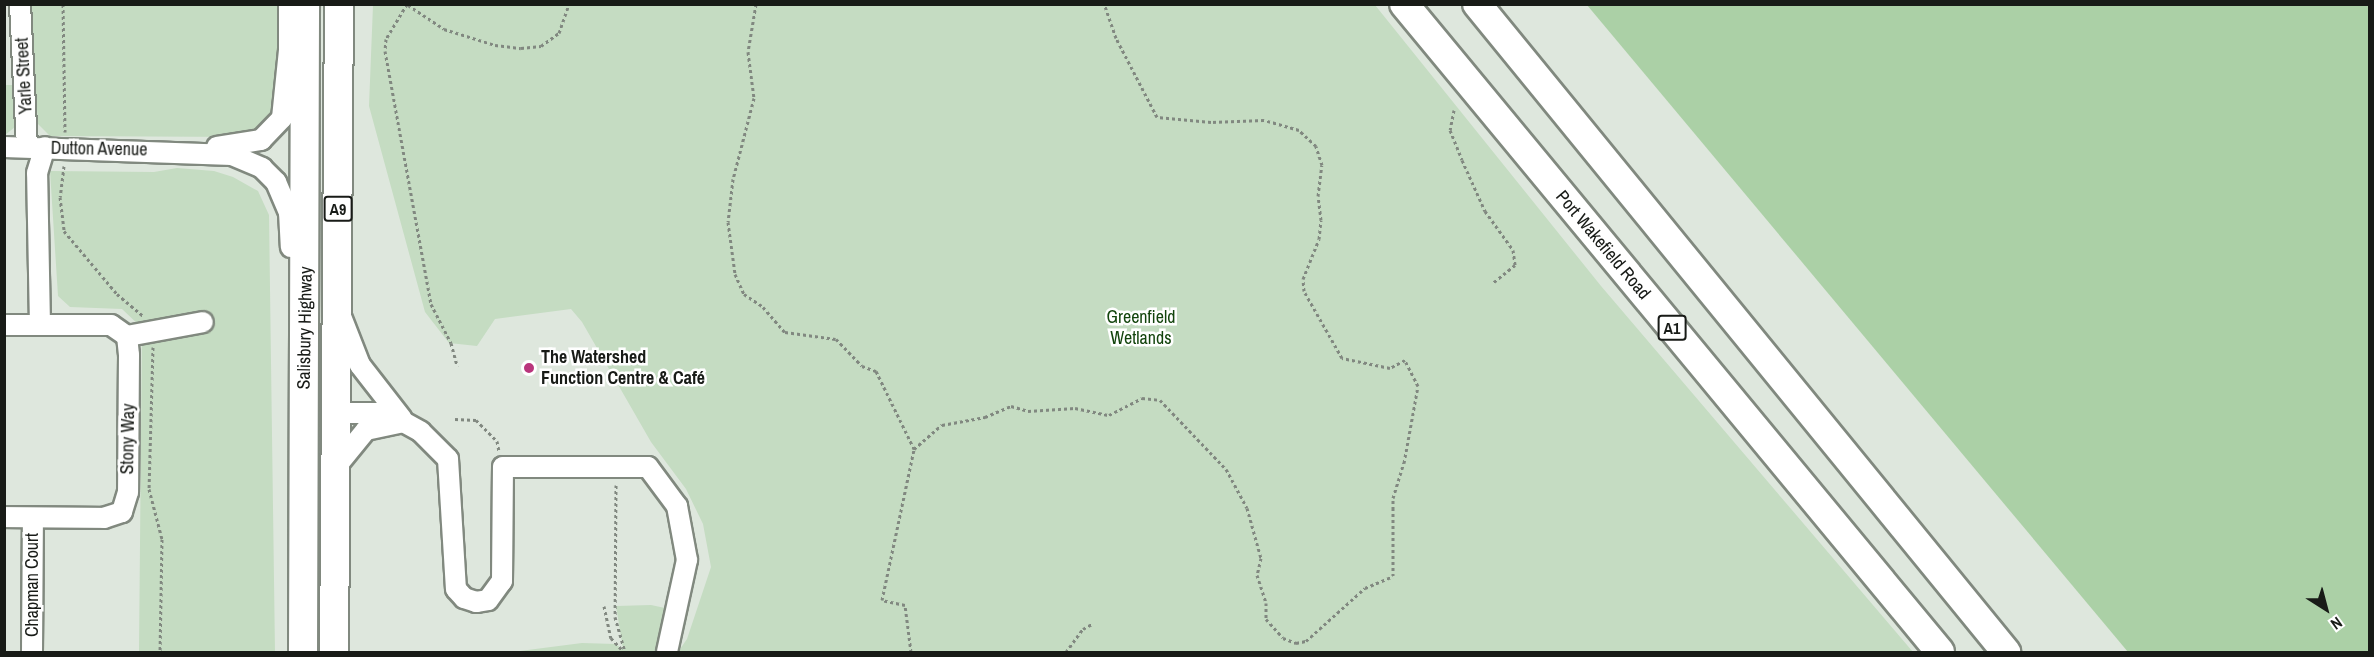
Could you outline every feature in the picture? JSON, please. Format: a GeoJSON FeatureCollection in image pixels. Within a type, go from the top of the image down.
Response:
{"type":"FeatureCollection","features":[{"type":"Feature","properties":{"kind":"highway","name":"Salisbury Highway"},"geometry":{"type":"LineString","coordinates":[[303,652],[305,4]]}},
{"type":"Feature","properties":{"kind":"highway","name":"Salisbury Highway"},"geometry":{"type":"LineString","coordinates":[[334,652],[339,4]]}},
{"type":"Feature","properties":{"kind":"highway","name":"Port Wakefield Road"},"geometry":{"type":"LineString","coordinates":[[1404,4],[1940,652]]}},
{"type":"Feature","properties":{"kind":"highway"},"geometry":{"type":"LineString","coordinates":[[1477,4],[2006,652]]}},
{"type":"Feature","properties":{"kind":"highway"},"geometry":{"type":"LineString","coordinates":[[303,410],[335,413]]}},
{"type":"Feature","properties":{"kind":"street","name":"Yarle Street"},"geometry":{"type":"LineString","coordinates":[[20,4],[36,147]]}},
{"type":"Feature","properties":{"kind":"street","name":"Dutton Avenue"},"geometry":{"type":"LineString","coordinates":[[194,151],[253,143],[275,128],[282,118],[286,94],[289,4]]}},
{"type":"Feature","properties":{"kind":"street","name":"Dutton Avenue"},"geometry":{"type":"LineString","coordinates":[[4,147],[194,151],[232,155],[251,162],[270,174],[286,201],[294,364],[303,410]]}},
{"type":"Feature","properties":{"kind":"street"},"geometry":{"type":"LineString","coordinates":[[36,147],[40,325]]}},
{"type":"Feature","properties":{"kind":"street"},"geometry":{"type":"LineString","coordinates":[[337,302],[360,365],[376,389],[405,422],[448,459],[456,589],[464,598],[476,602],[488,600],[502,581],[503,467],[648,466],[677,506],[687,560],[667,652]]}},
{"type":"Feature","properties":{"kind":"street"},"geometry":{"type":"LineString","coordinates":[[4,325],[111,326],[127,336],[202,322]]}},
{"type":"Feature","properties":{"kind":"street","name":"Stony Way"},"geometry":{"type":"LineString","coordinates":[[4,518],[104,518],[118,515],[125,508],[127,336]]}},
{"type":"Feature","properties":{"kind":"street"},"geometry":{"type":"LineString","coordinates":[[335,413],[380,412],[405,422]]}},
{"type":"Feature","properties":{"kind":"street"},"geometry":{"type":"LineString","coordinates":[[335,468],[366,430],[377,425],[405,422]]}},
{"type":"Feature","properties":{"kind":"street","name":"Chapman Court"},"geometry":{"type":"LineString","coordinates":[[32,652],[33,518]]}},
{"type":"Feature","properties":{"kind":"path"},"geometry":{"type":"LineString","coordinates":[[63,4],[65,147]]}},
{"type":"Feature","properties":{"kind":"path"},"geometry":{"type":"LineString","coordinates":[[457,366],[452,343],[431,304],[397,123],[385,51],[386,39],[408,4],[444,29],[495,45],[521,48],[541,46],[560,33],[569,4]]}},
{"type":"Feature","properties":{"kind":"path"},"geometry":{"type":"LineString","coordinates":[[756,4],[748,52],[754,98],[734,179],[728,222],[735,274],[744,294],[763,307],[785,332],[844,343],[862,366],[876,370],[914,449]]}},
{"type":"Feature","properties":{"kind":"path"},"geometry":{"type":"LineString","coordinates":[[911,652],[906,605],[882,600],[914,449],[942,425],[986,417],[1011,406],[1028,411],[1075,408],[1109,415],[1142,398],[1160,400],[1226,469],[1247,508],[1261,558],[1257,575],[1266,603],[1266,619],[1283,638],[1296,643],[1319,632],[1365,588],[1393,576],[1392,513],[1418,386],[1405,360],[1390,368],[1342,358],[1319,322],[1303,279],[1319,239],[1318,196],[1322,165],[1316,146],[1299,130],[1264,120],[1211,122],[1156,117],[1119,45],[1104,4]]}},
{"type":"Feature","properties":{"kind":"path"},"geometry":{"type":"LineString","coordinates":[[1454,111],[1450,130],[1462,160],[1485,211],[1513,250],[1515,265],[1493,283]]}},
{"type":"Feature","properties":{"kind":"path"},"geometry":{"type":"LineString","coordinates":[[455,419],[476,420],[497,441],[503,467]]}},
{"type":"Feature","properties":{"kind":"path"},"geometry":{"type":"LineString","coordinates":[[616,465],[615,616],[624,652]]}},
{"type":"Feature","properties":{"kind":"path"},"geometry":{"type":"LineString","coordinates":[[604,606],[611,638],[624,652]]}},
{"type":"Feature","properties":{"kind":"path"},"geometry":{"type":"LineString","coordinates":[[1066,652],[1083,629],[1092,624]]}},
{"type":"Feature","properties":{"kind":"green space"},"geometry":{"type":"Polygon","coordinates":[[[30,5],[285,5],[277,104],[258,130],[244,137],[50,136],[38,124],[30,5]]]}},
{"type":"Feature","properties":{"kind":"green space","name":"Greenfield Wetlands"},"geometry":{"type":"Polygon","coordinates":[[[373,5],[1375,5],[1601,286],[1913,652],[678,652],[687,639],[711,567],[703,524],[686,489],[651,442],[582,322],[571,309],[495,319],[477,346],[449,343],[425,312],[369,106],[373,5]]]}},
{"type":"Feature","properties":{"kind":"green space"},"geometry":{"type":"Polygon","coordinates":[[[4,85],[14,85],[15,120],[15,127],[5,135],[4,85]]]}},
{"type":"Feature","properties":{"kind":"green space"},"geometry":{"type":"Polygon","coordinates":[[[177,168],[214,171],[233,177],[258,191],[269,215],[275,652],[139,652],[142,328],[122,309],[70,307],[58,296],[50,171],[154,172],[177,168]]]}},
{"type":"Feature","properties":{"kind":"green space"},"geometry":{"type":"Polygon","coordinates":[[[651,605],[679,611],[667,652],[512,652],[582,643],[615,644],[623,649],[616,606],[651,605]]]}},
{"type":"Feature","properties":{"kind":"shaded area"},"geometry":{"type":"Polygon","coordinates":[[[1587,5],[2369,5],[2369,652],[2128,652],[1587,5]]]}},
{"type":"Feature","properties":{"kind":"place","name":"The Watershed Function Centre & Café"},"geometry":{"type":"Point","coordinates":[529,368]}}]}
